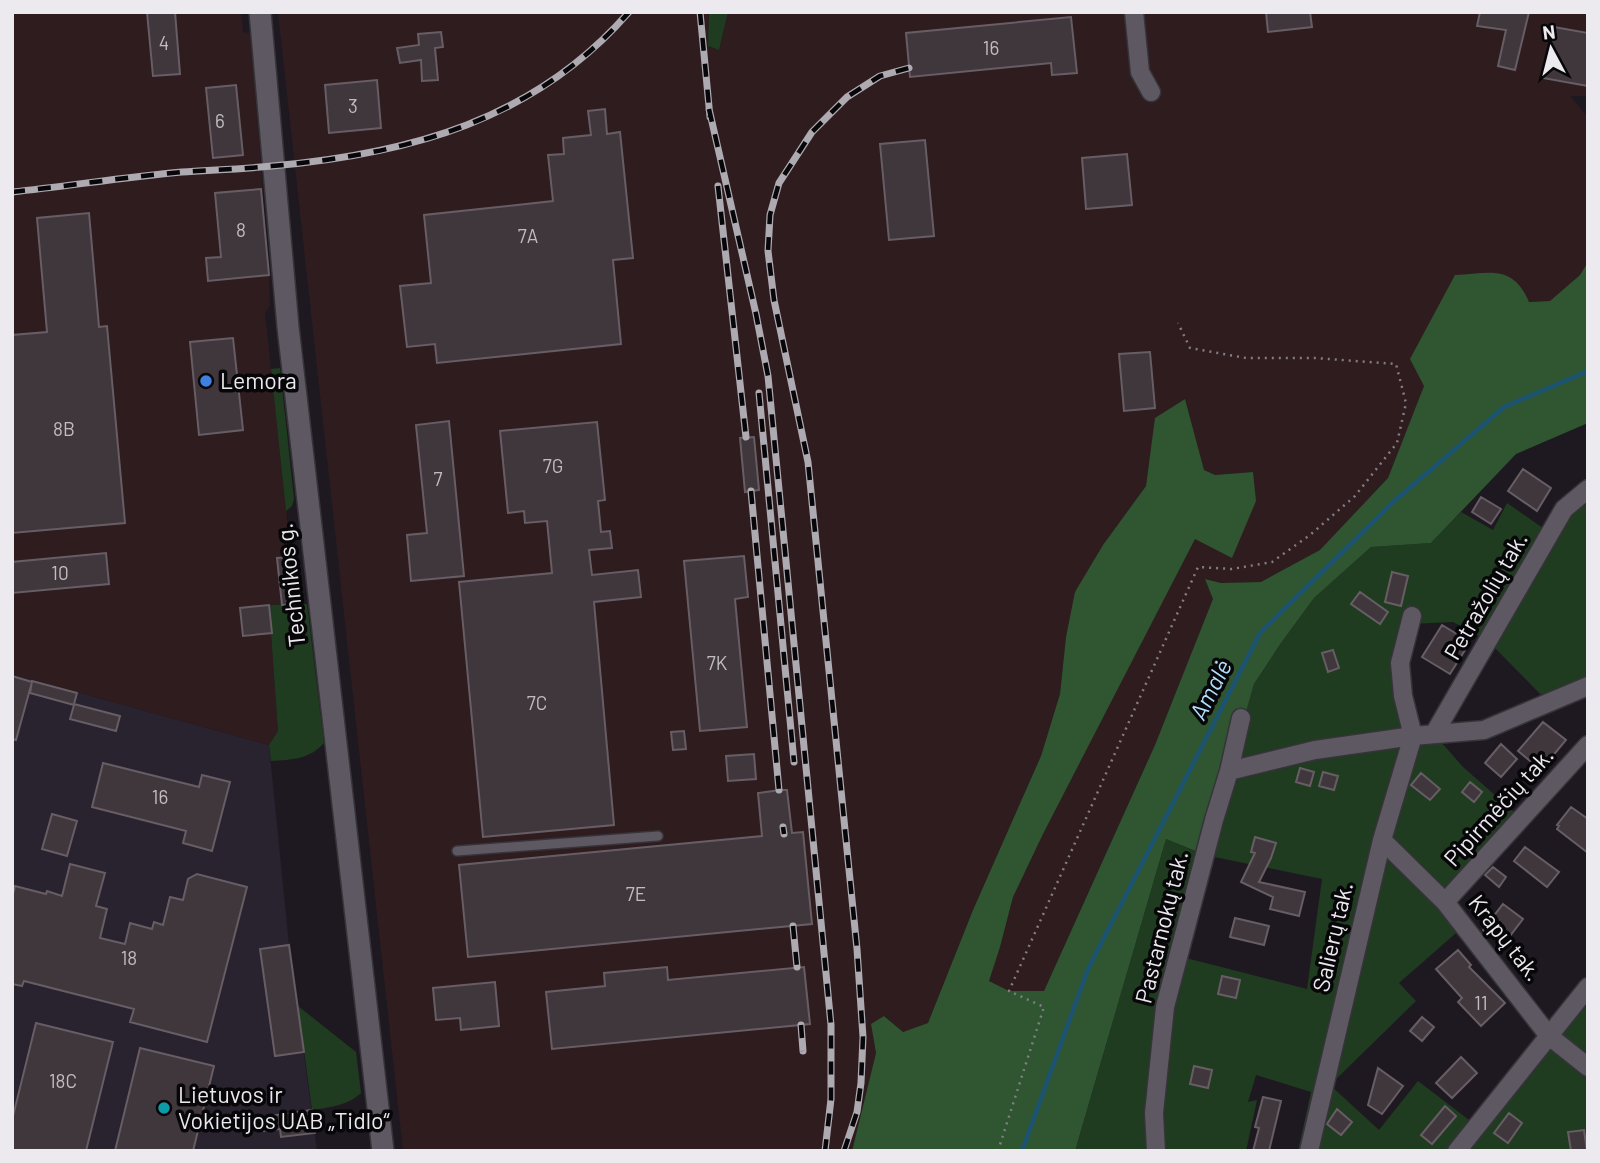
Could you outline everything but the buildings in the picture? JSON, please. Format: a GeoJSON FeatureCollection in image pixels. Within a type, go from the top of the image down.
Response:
{"type":"FeatureCollection","features":[{"type":"Feature","properties":{"kind":"street","name":"Technikos g."},"geometry":{"type":"LineString","coordinates":[[260,12],[288,327],[383,1151]]}},
{"type":"Feature","properties":{"kind":"street"},"geometry":{"type":"LineString","coordinates":[[1134,12],[1140,72],[1151,92]]}},
{"type":"Feature","properties":{"kind":"street","name":"Petražolių tak."},"geometry":{"type":"LineString","coordinates":[[1434,734],[1564,509],[1588,489]]}},
{"type":"Feature","properties":{"kind":"street"},"geometry":{"type":"LineString","coordinates":[[1412,615],[1400,663],[1403,696],[1413,736]]}},
{"type":"Feature","properties":{"kind":"street"},"geometry":{"type":"LineString","coordinates":[[1229,771],[1315,750],[1413,736],[1484,730],[1588,686]]}},
{"type":"Feature","properties":{"kind":"street","name":"Pastarnokų tak."},"geometry":{"type":"LineString","coordinates":[[1156,1151],[1154,1113],[1165,1007],[1241,718]]}},
{"type":"Feature","properties":{"kind":"street","name":"Salierų tak."},"geometry":{"type":"LineString","coordinates":[[1309,1151],[1382,840],[1413,736]]}},
{"type":"Feature","properties":{"kind":"street","name":"Pipirmėčių tak."},"geometry":{"type":"LineString","coordinates":[[1445,902],[1588,745]]}},
{"type":"Feature","properties":{"kind":"street","name":"Krapų tak."},"geometry":{"type":"LineString","coordinates":[[1382,840],[1445,902],[1549,1036],[1588,1067]]}},
{"type":"Feature","properties":{"kind":"street"},"geometry":{"type":"LineString","coordinates":[[1457,1151],[1588,987]]}},
{"type":"Feature","properties":{"kind":"lane"},"geometry":{"type":"LineString","coordinates":[[457,851],[658,836]]}},
{"type":"Feature","properties":{"kind":"path"},"geometry":{"type":"LineString","coordinates":[[998,1151],[1044,1007],[1009,991],[1198,567],[1232,569],[1272,562],[1310,535],[1354,496],[1397,443],[1406,403],[1396,364],[1315,358],[1246,358],[1190,348],[1178,323]]}},
{"type":"Feature","properties":{"kind":"shaded area"},"geometry":{"type":"Polygon","coordinates":[[[12,12],[241,12],[243,32],[251,33],[269,275],[270,306],[265,313],[296,604],[269,605],[278,731],[269,745],[12,674],[12,12]]]}},
{"type":"Feature","properties":{"kind":"shaded area"},"geometry":{"type":"Polygon","coordinates":[[[278,12],[709,12],[708,46],[719,50],[728,12],[1588,12],[1588,96],[1570,96],[1588,117],[1588,262],[1580,275],[1551,301],[1529,302],[1424,386],[1388,478],[1321,550],[1261,582],[1221,583],[1206,579],[1214,599],[1155,745],[1044,991],[1009,991],[988,981],[1013,897],[1195,538],[1252,472],[1215,475],[1204,470],[1185,399],[1156,418],[1146,486],[1103,545],[1066,637],[1060,694],[1041,756],[973,910],[928,1023],[903,1032],[885,1016],[871,1024],[876,1053],[852,1151],[403,1151],[278,12]]]}},
{"type":"Feature","properties":{"kind":"shaded area"},"geometry":{"type":"Polygon","coordinates":[[[12,674],[269,745],[289,945],[317,1151],[12,1151],[12,674]]]}},
{"type":"Feature","properties":{"kind":"green space"},"geometry":{"type":"Polygon","coordinates":[[[709,12],[728,12],[719,50],[708,46],[709,12]]]}},
{"type":"Feature","properties":{"kind":"green space"},"geometry":{"type":"Polygon","coordinates":[[[1588,262],[1588,423],[1516,454],[1431,543],[1371,547],[1314,598],[1281,643],[1254,684],[1205,855],[1166,839],[1075,1151],[852,1151],[876,1053],[871,1024],[884,1016],[903,1032],[928,1023],[973,910],[1041,756],[1060,694],[1066,637],[1075,592],[1103,545],[1146,486],[1155,418],[1185,399],[1204,470],[1215,475],[1253,472],[1256,501],[1232,558],[1195,539],[1043,834],[1013,897],[989,981],[1009,991],[1044,991],[1155,745],[1213,599],[1205,579],[1221,583],[1261,582],[1320,550],[1388,478],[1424,386],[1410,359],[1455,275],[1490,273],[1508,276],[1516,281],[1529,302],[1550,301],[1580,275],[1588,262]]]}},
{"type":"Feature","properties":{"kind":"green space"},"geometry":{"type":"Polygon","coordinates":[[[280,368],[294,499],[292,506],[286,511],[271,369],[280,368]]]}},
{"type":"Feature","properties":{"kind":"green space"},"geometry":{"type":"Polygon","coordinates":[[[1588,489],[1588,686],[1549,703],[1488,641],[1453,622],[1410,624],[1400,663],[1413,736],[1434,734],[1463,767],[1522,819],[1446,902],[1464,926],[1399,983],[1416,1001],[1330,1085],[1379,1130],[1418,1081],[1477,1126],[1588,987],[1588,1151],[1298,1151],[1311,1092],[1256,1075],[1248,1102],[1257,1100],[1246,1151],[1170,1151],[1157,1147],[1156,1151],[1075,1151],[1166,839],[1204,855],[1254,684],[1314,598],[1371,547],[1431,543],[1461,512],[1493,530],[1507,503],[1550,533],[1588,489]],[[1205,855],[1178,956],[1307,989],[1322,879],[1205,855]]]}},
{"type":"Feature","properties":{"kind":"green space"},"geometry":{"type":"Polygon","coordinates":[[[307,604],[324,743],[306,755],[271,761],[269,745],[278,731],[269,605],[307,604]]]}},
{"type":"Feature","properties":{"kind":"green space"},"geometry":{"type":"Polygon","coordinates":[[[298,1006],[356,1052],[361,1093],[350,1101],[312,1110],[298,1006]]]}},
{"type":"Feature","properties":{"kind":"waterway","name":"Amalė"},"geometry":{"type":"LineString","coordinates":[[1022,1151],[1088,969],[1260,633],[1392,503],[1504,407],[1588,371]]}},
{"type":"Feature","properties":{"kind":"railway"},"geometry":{"type":"LineString","coordinates":[[12,192],[161,174],[323,160],[420,140],[467,125],[511,105],[553,80],[592,49],[629,12]]}},
{"type":"Feature","properties":{"kind":"railway"},"geometry":{"type":"LineString","coordinates":[[700,12],[710,117]]}},
{"type":"Feature","properties":{"kind":"railway"},"geometry":{"type":"LineString","coordinates":[[844,1151],[857,1112],[861,1083],[863,1037],[857,949],[808,462],[774,300],[768,251],[770,215],[779,183],[812,132],[847,97],[880,76],[909,68]]}},
{"type":"Feature","properties":{"kind":"railway"},"geometry":{"type":"LineString","coordinates":[[709,109],[768,376],[831,1025],[831,1099],[825,1151]]}},
{"type":"Feature","properties":{"kind":"railway"},"geometry":{"type":"LineString","coordinates":[[718,186],[746,437]]}},
{"type":"Feature","properties":{"kind":"railway"},"geometry":{"type":"LineString","coordinates":[[759,393],[794,762]]}},
{"type":"Feature","properties":{"kind":"railway"},"geometry":{"type":"LineString","coordinates":[[751,491],[779,790]]}},
{"type":"Feature","properties":{"kind":"railway"},"geometry":{"type":"LineString","coordinates":[[783,827],[784,834]]}},
{"type":"Feature","properties":{"kind":"railway"},"geometry":{"type":"LineString","coordinates":[[793,926],[797,967]]}},
{"type":"Feature","properties":{"kind":"railway"},"geometry":{"type":"LineString","coordinates":[[801,1025],[803,1051]]}},
{"type":"Feature","properties":{"kind":"place","name":"Lemora"},"geometry":{"type":"Point","coordinates":[206,381]}},
{"type":"Feature","properties":{"kind":"place","name":"Lietuvos ir Vokietijos UAB „Tidlo“"},"geometry":{"type":"Point","coordinates":[164,1108]}}]}
